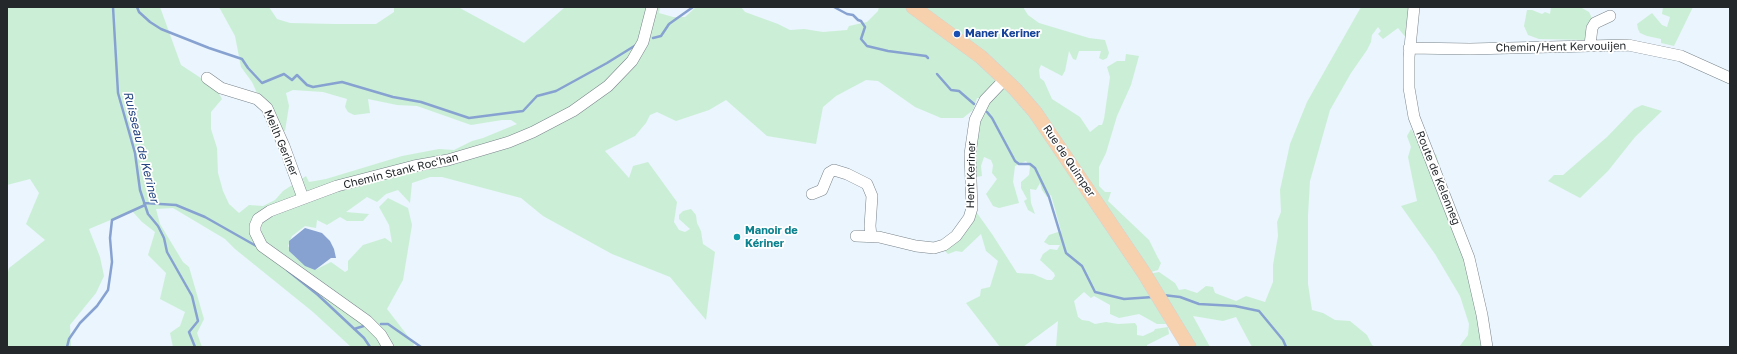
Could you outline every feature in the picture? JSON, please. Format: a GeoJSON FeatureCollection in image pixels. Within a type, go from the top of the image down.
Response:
{"type":"FeatureCollection","features":[{"type":"Feature","properties":{"kind":"main road","name":"Rue de Quimper"},"geometry":{"type":"LineString","coordinates":[[913,7],[968,46],[1005,79],[1035,112],[1155,290],[1189,347]]}},
{"type":"Feature","properties":{"kind":"street","name":"Chemin Stank Roc'han"},"geometry":{"type":"LineString","coordinates":[[388,347],[374,327],[367,321],[275,256],[259,241],[255,226],[262,216],[303,198],[391,171],[448,160],[509,142],[534,132],[573,111],[598,94],[627,67],[643,42],[652,7]]}},
{"type":"Feature","properties":{"kind":"street","name":"Route de Kelenneg"},"geometry":{"type":"LineString","coordinates":[[1414,7],[1409,48],[1408,75],[1414,117],[1469,258],[1482,315],[1487,347]]}},
{"type":"Feature","properties":{"kind":"street"},"geometry":{"type":"LineString","coordinates":[[1590,45],[1592,28],[1595,23],[1610,16]]}},
{"type":"Feature","properties":{"kind":"street","name":"Chemin/Hent Kervouijen"},"geometry":{"type":"LineString","coordinates":[[1409,48],[1470,49],[1628,45],[1668,52],[1691,59],[1730,78]]}},
{"type":"Feature","properties":{"kind":"street","name":"Meilh Geriner"},"geometry":{"type":"LineString","coordinates":[[207,78],[221,88],[257,99],[266,108],[284,146],[303,198]]}},
{"type":"Feature","properties":{"kind":"street","name":"Hent Keriner"},"geometry":{"type":"LineString","coordinates":[[856,236],[872,236],[916,246],[934,248],[944,245],[960,231],[972,208],[970,154],[975,120],[985,100],[1005,79]]}},
{"type":"Feature","properties":{"kind":"street"},"geometry":{"type":"LineString","coordinates":[[812,194],[822,190],[829,173],[834,170],[847,174],[867,184],[872,196],[870,226],[872,236]]}},
{"type":"Feature","properties":{"kind":"green space"},"geometry":{"type":"Polygon","coordinates":[[[7,7],[160,7],[181,65],[216,88],[222,99],[211,112],[211,129],[217,148],[218,173],[223,191],[229,204],[239,213],[249,205],[263,206],[275,200],[283,191],[306,176],[309,182],[326,179],[402,156],[439,149],[454,150],[472,141],[517,124],[511,120],[502,120],[471,125],[417,106],[397,105],[368,99],[370,113],[354,115],[348,112],[345,107],[347,99],[323,92],[293,90],[286,93],[289,106],[285,131],[279,129],[267,105],[257,93],[252,82],[241,67],[235,36],[219,7],[269,7],[277,19],[290,23],[376,24],[394,12],[394,7],[458,7],[524,43],[565,7],[660,7],[659,13],[673,17],[685,17],[696,7],[741,7],[745,12],[790,30],[804,29],[823,32],[847,30],[849,26],[867,22],[878,11],[879,7],[1023,7],[1028,15],[1039,23],[1089,38],[1105,40],[1109,53],[1107,58],[1103,60],[1099,58],[1101,51],[1079,51],[1076,60],[1073,59],[1069,51],[1065,71],[1062,76],[1041,65],[1039,70],[1040,78],[1044,81],[1052,99],[1080,117],[1090,132],[1099,125],[1102,125],[1104,119],[1110,77],[1107,67],[1117,61],[1125,61],[1126,54],[1139,56],[1131,85],[1117,116],[1106,153],[1099,167],[1099,186],[1105,192],[1111,192],[1108,201],[1149,240],[1161,263],[1158,270],[1138,276],[1147,284],[1166,324],[1157,324],[1139,314],[1119,318],[1110,314],[1110,305],[1094,296],[1091,298],[1084,292],[1074,301],[1078,317],[1082,320],[1095,324],[1106,322],[1118,324],[1135,323],[1137,326],[1137,335],[1143,336],[1154,331],[1155,329],[1168,327],[1169,334],[1147,345],[1147,347],[1056,347],[1058,321],[1023,347],[1000,347],[966,303],[980,296],[981,289],[990,287],[998,261],[986,251],[981,234],[962,252],[956,251],[948,254],[945,251],[977,213],[1017,273],[1033,274],[1047,280],[1052,280],[1055,276],[1054,273],[1040,260],[1043,254],[1050,249],[1057,250],[1060,245],[1049,245],[1044,242],[1049,235],[1061,231],[1051,195],[1047,197],[1042,190],[1040,183],[1036,190],[1030,189],[1031,203],[1035,214],[1028,210],[1024,201],[1027,199],[1021,188],[1021,182],[1029,175],[1030,167],[1026,161],[1015,166],[1013,182],[1019,203],[999,208],[993,206],[986,194],[997,179],[992,173],[993,165],[991,160],[984,157],[981,166],[982,176],[976,177],[972,168],[984,98],[977,98],[973,110],[963,118],[941,118],[915,107],[878,81],[866,80],[836,96],[823,107],[816,144],[767,136],[726,100],[709,110],[676,121],[657,112],[650,115],[646,123],[635,136],[605,151],[629,178],[633,166],[648,162],[677,202],[674,222],[679,230],[685,232],[690,229],[679,219],[679,215],[683,211],[691,209],[696,215],[703,244],[715,252],[706,320],[670,277],[612,254],[543,216],[521,198],[442,177],[430,177],[412,183],[410,203],[398,190],[386,194],[377,202],[367,197],[346,212],[369,214],[363,221],[347,221],[340,217],[327,225],[317,220],[316,228],[305,226],[292,236],[288,246],[294,256],[315,270],[331,262],[345,272],[348,270],[348,261],[363,245],[385,238],[392,243],[389,225],[379,207],[388,198],[408,208],[412,225],[403,280],[387,309],[414,344],[413,347],[351,347],[313,312],[235,249],[225,239],[173,208],[156,209],[160,224],[183,262],[189,267],[204,319],[197,333],[202,347],[173,347],[170,333],[180,326],[185,312],[160,299],[166,273],[148,255],[155,232],[142,222],[132,211],[89,229],[100,257],[104,276],[96,293],[70,325],[71,347],[7,347],[7,276],[9,268],[45,240],[26,224],[39,193],[30,179],[7,185],[7,7]]]}},
{"type":"Feature","properties":{"kind":"green space"},"geometry":{"type":"Polygon","coordinates":[[[1361,7],[1413,7],[1407,39],[1398,28],[1383,39],[1378,34],[1381,31],[1378,27],[1372,35],[1371,42],[1367,50],[1351,73],[1330,110],[1310,181],[1308,215],[1308,284],[1312,310],[1323,313],[1335,320],[1350,321],[1367,335],[1372,345],[1375,347],[1252,347],[1236,317],[1223,321],[1193,316],[1210,347],[1194,347],[1148,274],[1159,272],[1175,283],[1179,290],[1185,289],[1197,293],[1206,286],[1213,287],[1215,293],[1236,301],[1246,296],[1265,302],[1273,282],[1273,265],[1278,236],[1277,222],[1281,212],[1280,190],[1290,144],[1307,102],[1361,7]]]}},
{"type":"Feature","properties":{"kind":"green space"},"geometry":{"type":"Polygon","coordinates":[[[1551,7],[1580,7],[1589,12],[1592,18],[1586,40],[1539,39],[1528,35],[1524,26],[1527,10],[1532,10],[1542,14],[1545,12],[1550,14],[1551,7]]]}},
{"type":"Feature","properties":{"kind":"green space"},"geometry":{"type":"Polygon","coordinates":[[[1663,7],[1693,7],[1674,46],[1661,43],[1661,39],[1640,33],[1638,29],[1637,24],[1652,13],[1662,25],[1667,27],[1670,17],[1662,14],[1663,7]]]}},
{"type":"Feature","properties":{"kind":"green space"},"geometry":{"type":"Polygon","coordinates":[[[1642,105],[1662,111],[1635,137],[1608,171],[1580,198],[1548,181],[1554,175],[1563,175],[1607,137],[1634,109],[1642,105]]]}},
{"type":"Feature","properties":{"kind":"green space"},"geometry":{"type":"Polygon","coordinates":[[[1411,129],[1426,154],[1436,154],[1451,202],[1475,258],[1481,302],[1482,347],[1459,347],[1468,335],[1469,324],[1460,296],[1435,254],[1401,206],[1417,201],[1408,157],[1411,147],[1407,136],[1411,129]]]}},
{"type":"Feature","properties":{"kind":"water"},"geometry":{"type":"Polygon","coordinates":[[[305,228],[322,233],[330,241],[334,249],[336,258],[331,258],[315,270],[305,266],[289,251],[289,241],[305,228]]]}},
{"type":"Feature","properties":{"kind":"waterway","name":"Ruisseau de Keriner"},"geometry":{"type":"LineString","coordinates":[[113,7],[118,93],[135,153],[140,190],[148,214],[158,226],[164,238],[167,252],[192,296],[198,321],[189,332],[195,347]]}},
{"type":"Feature","properties":{"kind":"waterway"},"geometry":{"type":"LineString","coordinates":[[137,7],[139,12],[161,29],[242,59],[262,83],[284,74],[292,80],[297,75],[307,85],[313,87],[342,82],[393,97],[421,102],[469,118],[523,111],[537,96],[556,91],[636,45]]}},
{"type":"Feature","properties":{"kind":"waterway"},"geometry":{"type":"LineString","coordinates":[[653,38],[661,36],[669,24],[693,7]]}},
{"type":"Feature","properties":{"kind":"waterway"},"geometry":{"type":"LineString","coordinates":[[834,7],[847,14],[853,15],[861,21],[865,27],[861,39],[867,46],[888,51],[926,56],[928,58]]}},
{"type":"Feature","properties":{"kind":"waterway"},"geometry":{"type":"LineString","coordinates":[[937,74],[951,90],[959,91],[974,104]]}},
{"type":"Feature","properties":{"kind":"waterway"},"geometry":{"type":"LineString","coordinates":[[987,112],[992,118],[1015,161],[1019,164],[1030,164],[1035,168],[1049,197],[1066,253],[1082,266],[1095,292],[1124,299],[1153,297]]}},
{"type":"Feature","properties":{"kind":"waterway"},"geometry":{"type":"LineString","coordinates":[[144,203],[176,205],[205,217],[258,247]]}},
{"type":"Feature","properties":{"kind":"waterway"},"geometry":{"type":"LineString","coordinates":[[67,347],[69,339],[80,323],[97,306],[108,290],[112,262],[110,238],[112,220],[145,205]]}},
{"type":"Feature","properties":{"kind":"waterway"},"geometry":{"type":"LineString","coordinates":[[287,270],[318,295],[364,338],[370,347]]}},
{"type":"Feature","properties":{"kind":"waterway"},"geometry":{"type":"LineString","coordinates":[[1163,295],[1180,297],[1199,304],[1235,306],[1259,311],[1283,340],[1286,347]]}},
{"type":"Feature","properties":{"kind":"waterway"},"geometry":{"type":"LineString","coordinates":[[381,324],[388,324],[421,347]]}},
{"type":"Feature","properties":{"kind":"waterway"},"geometry":{"type":"LineString","coordinates":[[354,329],[367,325]]}},
{"type":"Feature","properties":{"kind":"place","name":"Maner Keriner"},"geometry":{"type":"Point","coordinates":[957,34]}},
{"type":"Feature","properties":{"kind":"place","name":"Manoir de Kériner"},"geometry":{"type":"Point","coordinates":[737,237]}}]}
